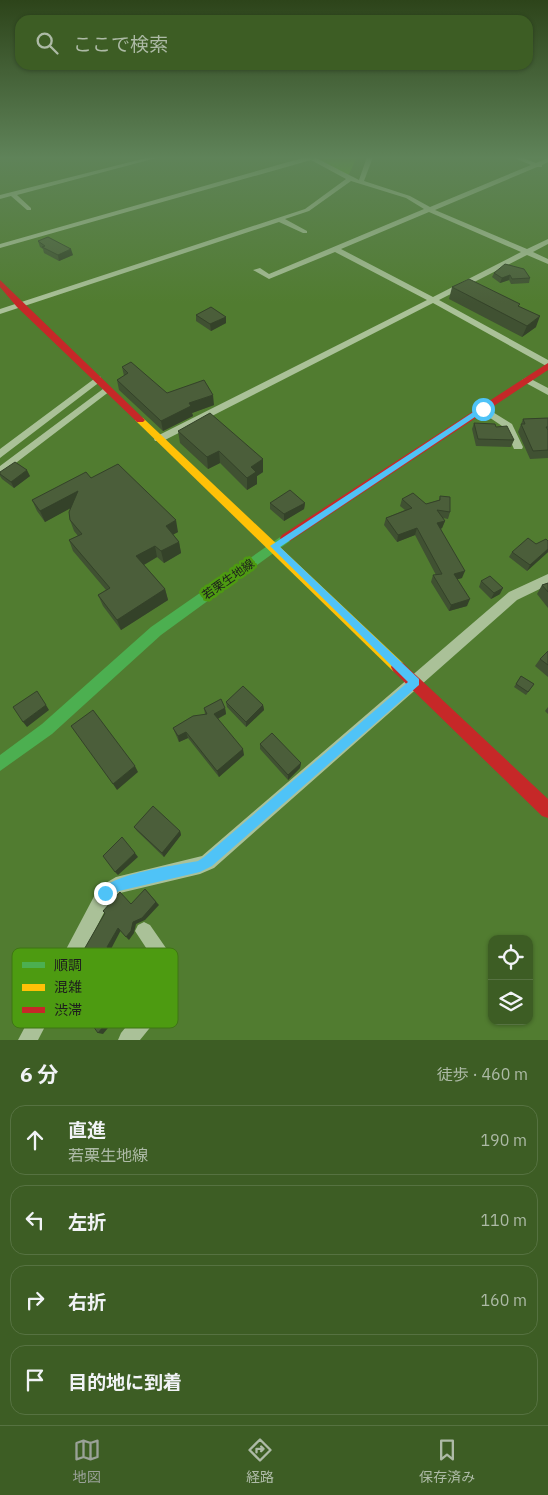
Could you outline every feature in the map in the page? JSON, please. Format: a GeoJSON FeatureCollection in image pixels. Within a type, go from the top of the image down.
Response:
{"type":"FeatureCollection","features":[{"type":"Feature","properties":{"kind":"street"},"geometry":{"type":"LineString","coordinates":[[25,206],[29,209]]}},
{"type":"Feature","properties":{"kind":"street"},"geometry":{"type":"LineString","coordinates":[[0,246],[142,206]]}},
{"type":"Feature","properties":{"kind":"street"},"geometry":{"type":"LineString","coordinates":[[0,312],[281,220],[307,210],[313,206]]}},
{"type":"Feature","properties":{"kind":"street"},"geometry":{"type":"LineString","coordinates":[[422,206],[548,262]]}},
{"type":"Feature","properties":{"kind":"street"},"geometry":{"type":"LineString","coordinates":[[257,270],[269,277],[441,206]]}},
{"type":"Feature","properties":{"kind":"street"},"geometry":{"type":"LineString","coordinates":[[281,220],[305,232]]}},
{"type":"Feature","properties":{"kind":"street"},"geometry":{"type":"LineString","coordinates":[[159,439],[548,241]]}},
{"type":"Feature","properties":{"kind":"street"},"geometry":{"type":"LineString","coordinates":[[337,250],[434,300],[548,365]]}},
{"type":"Feature","properties":{"kind":"street"},"geometry":{"type":"LineString","coordinates":[[0,282],[20,305],[107,389],[274,546],[548,810]]}},
{"type":"Feature","properties":{"kind":"street","name":"若栗生地線"},"geometry":{"type":"LineString","coordinates":[[0,764],[22,750],[79,703],[158,630],[274,546],[548,365]]}},
{"type":"Feature","properties":{"kind":"street"},"geometry":{"type":"LineString","coordinates":[[0,454],[98,379]]}},
{"type":"Feature","properties":{"kind":"street"},"geometry":{"type":"LineString","coordinates":[[527,380],[548,392]]}},
{"type":"Feature","properties":{"kind":"street"},"geometry":{"type":"LineString","coordinates":[[0,471],[107,389]]}},
{"type":"Feature","properties":{"kind":"street"},"geometry":{"type":"LineString","coordinates":[[483,409],[509,426],[518,447]]}},
{"type":"Feature","properties":{"kind":"street"},"geometry":{"type":"LineString","coordinates":[[76,948],[105,893],[116,885],[200,866],[208,862],[513,596],[548,579]]}},
{"type":"Feature","properties":{"kind":"street"},"geometry":{"type":"LineString","coordinates":[[144,932],[155,948]]}},
{"type":"Feature","properties":{"kind":"street"},"geometry":{"type":"LineString","coordinates":[[28,1040],[34,1028]]}},
{"type":"Feature","properties":{"kind":"street"},"geometry":{"type":"LineString","coordinates":[[128,1040],[138,1028]]}},
{"type":"Feature","properties":{"kind":"building"},"geometry":{"type":"Polygon","coordinates":[[[48,237],[71,249],[58,255],[42,247],[45,246],[38,241],[48,237]]]}},
{"type":"Feature","properties":{"kind":"building"},"geometry":{"type":"Polygon","coordinates":[[[505,264],[524,269],[530,278],[512,279],[510,275],[502,278],[494,273],[505,264]]]}},
{"type":"Feature","properties":{"kind":"building"},"geometry":{"type":"Polygon","coordinates":[[[469,279],[540,316],[527,326],[452,287],[469,279]]]}},
{"type":"Feature","properties":{"kind":"building"},"geometry":{"type":"Polygon","coordinates":[[[211,307],[226,317],[210,324],[196,315],[211,307]]]}},
{"type":"Feature","properties":{"kind":"building"},"geometry":{"type":"Polygon","coordinates":[[[131,362],[167,393],[204,380],[213,395],[189,403],[191,406],[161,421],[117,380],[128,373],[122,367],[131,362]]]}},
{"type":"Feature","properties":{"kind":"building"},"geometry":{"type":"Polygon","coordinates":[[[210,413],[263,459],[251,467],[256,472],[247,478],[219,451],[207,457],[178,431],[210,413]]]}},
{"type":"Feature","properties":{"kind":"building"},"geometry":{"type":"Polygon","coordinates":[[[548,418],[548,427],[546,427],[548,430],[548,450],[533,451],[521,424],[525,424],[523,419],[548,418]]]}},
{"type":"Feature","properties":{"kind":"building"},"geometry":{"type":"Polygon","coordinates":[[[474,423],[495,424],[496,427],[507,426],[514,440],[478,439],[474,423]]]}},
{"type":"Feature","properties":{"kind":"building"},"geometry":{"type":"Polygon","coordinates":[[[15,462],[27,470],[11,482],[0,472],[15,462]]]}},
{"type":"Feature","properties":{"kind":"building"},"geometry":{"type":"Polygon","coordinates":[[[118,464],[176,520],[166,526],[179,542],[161,551],[155,546],[136,556],[165,589],[117,620],[98,595],[110,588],[69,540],[82,534],[70,520],[69,512],[78,491],[40,511],[32,500],[86,472],[91,478],[118,464]]]}},
{"type":"Feature","properties":{"kind":"building"},"geometry":{"type":"Polygon","coordinates":[[[290,490],[305,503],[284,514],[270,503],[290,490]]]}},
{"type":"Feature","properties":{"kind":"building"},"geometry":{"type":"Polygon","coordinates":[[[413,493],[426,504],[440,500],[440,496],[450,497],[450,512],[437,510],[445,521],[437,523],[465,571],[454,574],[470,599],[451,605],[433,575],[442,574],[417,528],[398,535],[386,518],[412,508],[402,499],[413,493]]]}},
{"type":"Feature","properties":{"kind":"building"},"geometry":{"type":"Polygon","coordinates":[[[528,538],[536,544],[546,539],[548,541],[548,549],[530,565],[512,552],[528,538]]]}},
{"type":"Feature","properties":{"kind":"building"},"geometry":{"type":"Polygon","coordinates":[[[490,576],[503,588],[494,593],[481,581],[490,576]]]}},
{"type":"Feature","properties":{"kind":"building"},"geometry":{"type":"Polygon","coordinates":[[[548,583],[548,592],[542,585],[548,583]]]}},
{"type":"Feature","properties":{"kind":"building"},"geometry":{"type":"Polygon","coordinates":[[[548,651],[548,665],[540,659],[548,651]]]}},
{"type":"Feature","properties":{"kind":"building"},"geometry":{"type":"Polygon","coordinates":[[[521,676],[534,684],[528,692],[516,684],[521,676]]]}},
{"type":"Feature","properties":{"kind":"building"},"geometry":{"type":"Polygon","coordinates":[[[243,686],[263,705],[246,722],[226,702],[243,686]]]}},
{"type":"Feature","properties":{"kind":"building"},"geometry":{"type":"Polygon","coordinates":[[[37,691],[46,705],[23,722],[13,707],[37,691]]]}},
{"type":"Feature","properties":{"kind":"building"},"geometry":{"type":"Polygon","coordinates":[[[221,699],[225,708],[214,714],[243,749],[217,771],[186,732],[178,736],[173,728],[193,716],[207,714],[204,708],[221,699]]]}},
{"type":"Feature","properties":{"kind":"building"},"geometry":{"type":"Polygon","coordinates":[[[93,710],[135,766],[113,784],[71,726],[93,710]]]}},
{"type":"Feature","properties":{"kind":"building"},"geometry":{"type":"Polygon","coordinates":[[[272,733],[301,763],[288,775],[260,744],[272,733]]]}},
{"type":"Feature","properties":{"kind":"building"},"geometry":{"type":"Polygon","coordinates":[[[153,806],[180,831],[162,853],[134,827],[153,806]]]}},
{"type":"Feature","properties":{"kind":"building"},"geometry":{"type":"Polygon","coordinates":[[[122,837],[135,853],[115,872],[103,856],[122,837]]]}},
{"type":"Feature","properties":{"kind":"building"},"geometry":{"type":"Polygon","coordinates":[[[145,889],[156,902],[142,918],[133,922],[131,931],[126,937],[118,928],[108,948],[85,948],[105,913],[103,911],[120,892],[131,904],[145,889]]]}},
{"type":"Feature","properties":{"kind":"building"},"geometry":{"type":"Polygon","coordinates":[[[94,1028],[102,1028],[98,1033],[94,1028]]]}},
{"type":"Feature","properties":{"kind":"traffic: fast"},"geometry":{"type":"LineString","coordinates":[[0,764],[47,729],[156,631],[286,538]]}},
{"type":"Feature","properties":{"kind":"traffic: slow"},"geometry":{"type":"LineString","coordinates":[[140,420],[398,667]]}},
{"type":"Feature","properties":{"kind":"traffic: jam"},"geometry":{"type":"LineString","coordinates":[[0,282],[20,305],[140,420]]}},
{"type":"Feature","properties":{"kind":"traffic: jam"},"geometry":{"type":"LineString","coordinates":[[286,538],[548,366]]}},
{"type":"Feature","properties":{"kind":"traffic: jam"},"geometry":{"type":"LineString","coordinates":[[398,667],[548,810]]}},
{"type":"Feature","properties":{"kind":"route"},"geometry":{"type":"LineString","coordinates":[[105,893],[116,885],[200,866],[208,862],[415,682],[274,546],[483,409]]}}]}
